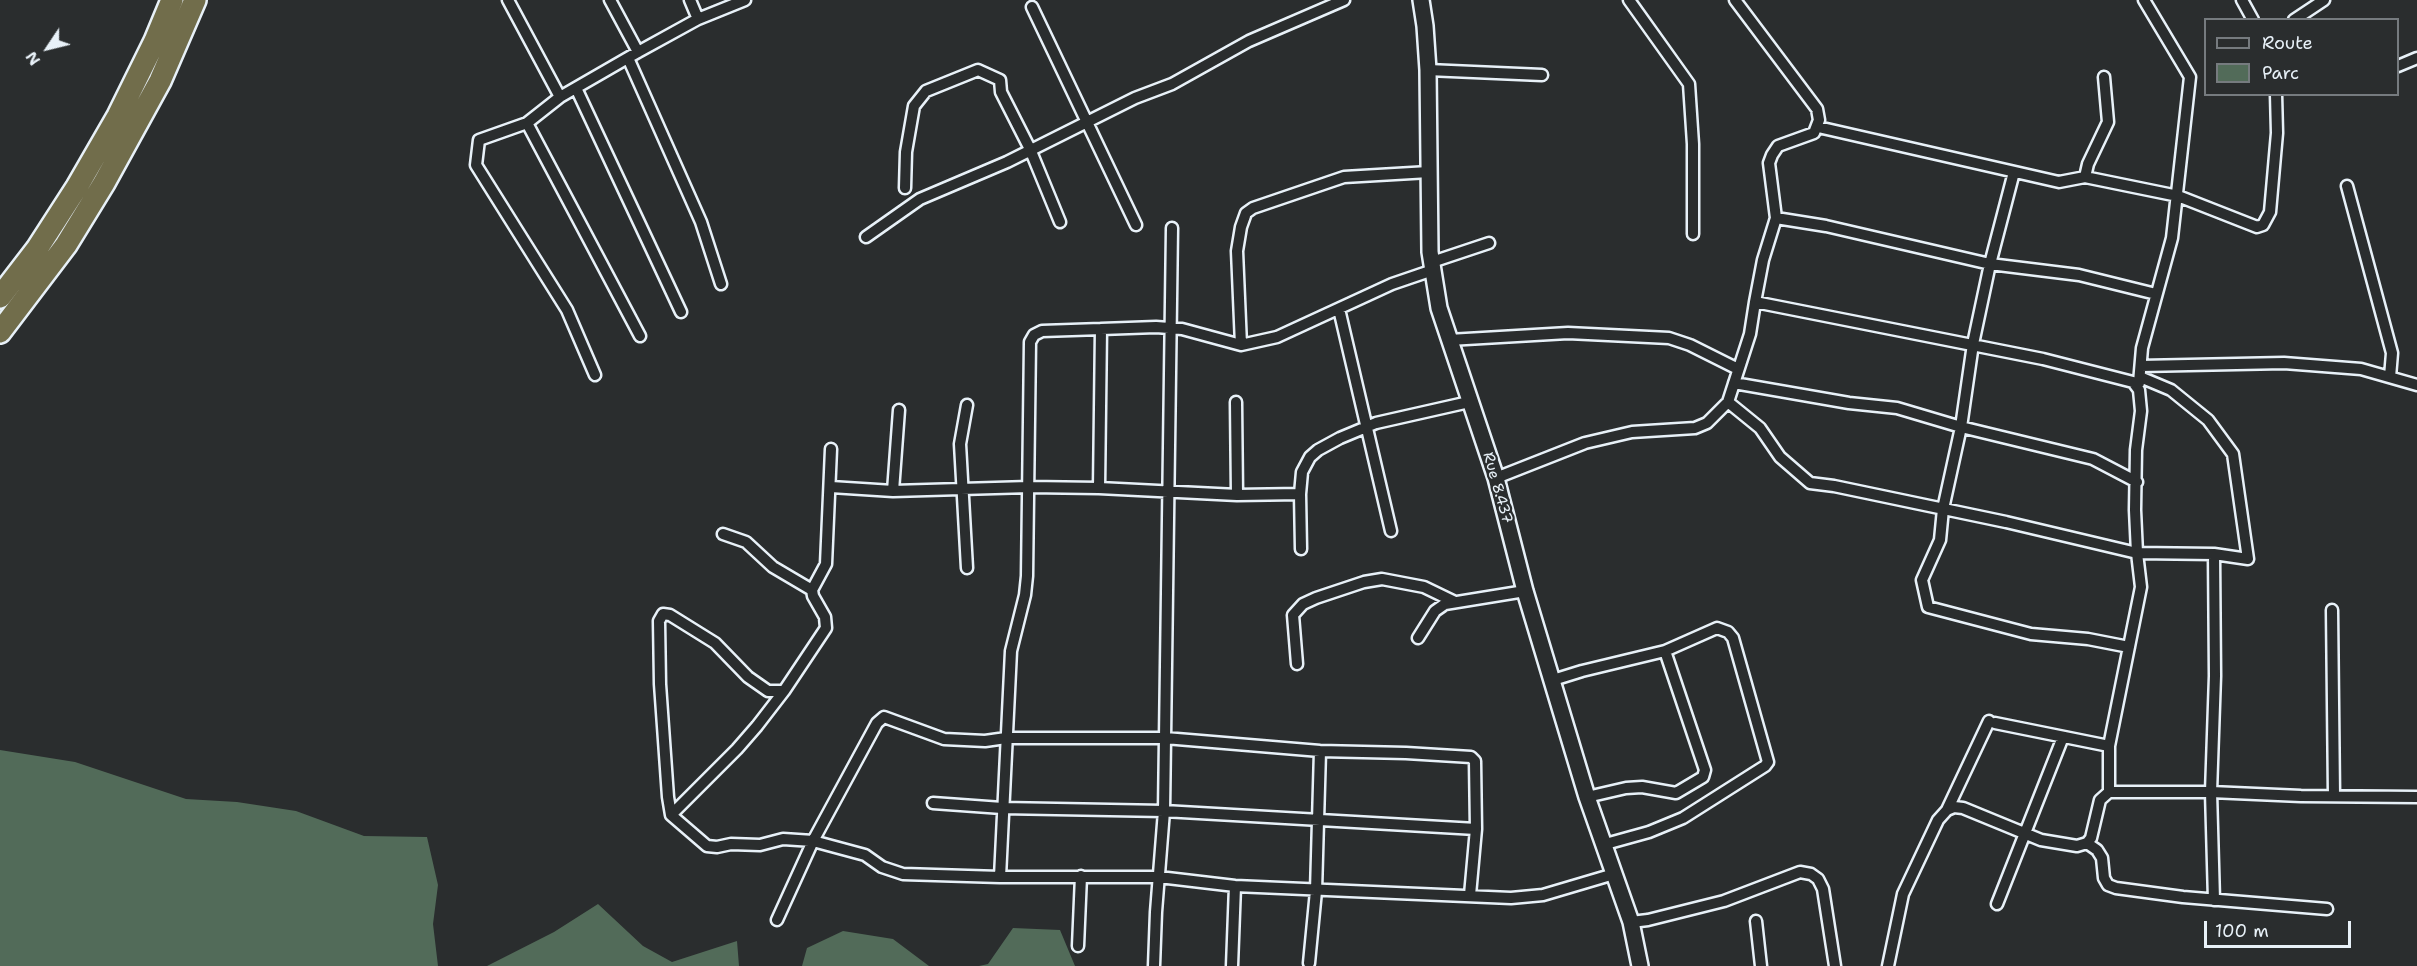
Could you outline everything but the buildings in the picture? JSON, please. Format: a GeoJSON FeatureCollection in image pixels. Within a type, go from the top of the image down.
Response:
{"type":"FeatureCollection","features":[{"type":"Feature","properties":{"kind":"highway"},"geometry":{"type":"LineString","coordinates":[[0,297],[37,249],[101,146],[150,52],[171,0]]}},
{"type":"Feature","properties":{"kind":"highway"},"geometry":{"type":"LineString","coordinates":[[0,332],[66,245],[104,183],[160,81],[195,0]]}},
{"type":"Feature","properties":{"kind":"main road","name":"Rue 8.437"},"geometry":{"type":"LineString","coordinates":[[1421,0],[1428,70],[1432,266],[1439,308],[1496,478],[1525,591],[1602,844],[1631,922],[1640,966]]}},
{"type":"Feature","properties":{"kind":"street"},"geometry":{"type":"LineString","coordinates":[[508,0],[560,97]]}},
{"type":"Feature","properties":{"kind":"street"},"geometry":{"type":"LineString","coordinates":[[610,0],[638,52]]}},
{"type":"Feature","properties":{"kind":"street"},"geometry":{"type":"LineString","coordinates":[[690,0],[698,19]]}},
{"type":"Feature","properties":{"kind":"street"},"geometry":{"type":"LineString","coordinates":[[595,375],[567,310],[476,165],[479,140],[527,123],[560,97],[638,52],[698,19],[745,0]]}},
{"type":"Feature","properties":{"kind":"street"},"geometry":{"type":"LineString","coordinates":[[866,237],[920,200],[1006,162],[1135,98],[1172,84],[1248,41],[1344,0]]}},
{"type":"Feature","properties":{"kind":"street"},"geometry":{"type":"LineString","coordinates":[[1629,0],[1689,84],[1693,144],[1694,234]]}},
{"type":"Feature","properties":{"kind":"street"},"geometry":{"type":"LineString","coordinates":[[1496,478],[1586,443],[1632,432],[1695,428],[1707,423],[1728,402],[1750,334],[1763,260],[1776,218],[1769,163],[1778,146],[1814,133],[1820,120],[1817,109],[1735,0]]}},
{"type":"Feature","properties":{"kind":"street"},"geometry":{"type":"LineString","coordinates":[[1947,810],[1954,807],[1963,808],[2041,840],[2077,846],[2086,843],[2091,838],[2100,801],[2109,792],[2109,746],[2141,587],[2137,553],[2136,450],[2141,411],[2139,390],[2142,348],[2172,238],[2190,77],[2144,0]]}},
{"type":"Feature","properties":{"kind":"street"},"geometry":{"type":"LineString","coordinates":[[2242,0],[2252,18]]}},
{"type":"Feature","properties":{"kind":"street"},"geometry":{"type":"LineString","coordinates":[[2297,18],[2324,0]]}},
{"type":"Feature","properties":{"kind":"street"},"geometry":{"type":"LineString","coordinates":[[1032,7],[1136,225]]}},
{"type":"Feature","properties":{"kind":"street"},"geometry":{"type":"LineString","coordinates":[[628,58],[701,222],[721,284]]}},
{"type":"Feature","properties":{"kind":"street"},"geometry":{"type":"LineString","coordinates":[[2399,65],[2417,58]]}},
{"type":"Feature","properties":{"kind":"street"},"geometry":{"type":"LineString","coordinates":[[905,188],[906,152],[914,106],[926,92],[978,70],[1000,80],[1001,92],[1030,149],[1060,222]]}},
{"type":"Feature","properties":{"kind":"street"},"geometry":{"type":"LineString","coordinates":[[1428,70],[1542,75]]}},
{"type":"Feature","properties":{"kind":"street"},"geometry":{"type":"LineString","coordinates":[[2085,177],[2088,164],[2108,122],[2103,77]]}},
{"type":"Feature","properties":{"kind":"street"},"geometry":{"type":"LineString","coordinates":[[576,88],[681,312]]}},
{"type":"Feature","properties":{"kind":"street"},"geometry":{"type":"LineString","coordinates":[[1818,127],[2059,182],[2085,177],[2178,196],[2257,227],[2263,225],[2270,212],[2276,144],[2276,96]]}},
{"type":"Feature","properties":{"kind":"street"},"geometry":{"type":"LineString","coordinates":[[527,123],[640,336]]}},
{"type":"Feature","properties":{"kind":"street"},"geometry":{"type":"LineString","coordinates":[[2013,171],[1973,345],[1940,540],[1922,580],[1928,607],[2031,634],[2088,639],[2129,647]]}},
{"type":"Feature","properties":{"kind":"street"},"geometry":{"type":"LineString","coordinates":[[1241,345],[1237,251],[1246,213],[1252,208],[1344,177],[1429,172]]}},
{"type":"Feature","properties":{"kind":"street"},"geometry":{"type":"LineString","coordinates":[[2347,186],[2392,353],[2390,377]]}},
{"type":"Feature","properties":{"kind":"street"},"geometry":{"type":"LineString","coordinates":[[1776,218],[1826,226],[1990,264],[2079,275],[2156,294]]}},
{"type":"Feature","properties":{"kind":"street"},"geometry":{"type":"LineString","coordinates":[[1154,966],[1164,811],[1172,228]]}},
{"type":"Feature","properties":{"kind":"street"},"geometry":{"type":"LineString","coordinates":[[1000,877],[1011,651],[1025,595],[1029,488],[1030,342],[1034,335],[1042,331],[1156,327],[1241,345],[1277,338],[1432,266],[1489,243]]}},
{"type":"Feature","properties":{"kind":"street"},"geometry":{"type":"LineString","coordinates":[[1755,302],[1973,345],[2123,378],[2133,382],[2139,390]]}},
{"type":"Feature","properties":{"kind":"street"},"geometry":{"type":"LineString","coordinates":[[1339,309],[1391,531]]}},
{"type":"Feature","properties":{"kind":"street"},"geometry":{"type":"LineString","coordinates":[[1100,488],[1101,329]]}},
{"type":"Feature","properties":{"kind":"street"},"geometry":{"type":"LineString","coordinates":[[1449,340],[1568,333],[1669,338],[1690,345],[1738,369]]}},
{"type":"Feature","properties":{"kind":"street"},"geometry":{"type":"LineString","coordinates":[[2140,372],[2284,363],[2361,369],[2417,385]]}},
{"type":"Feature","properties":{"kind":"street"},"geometry":{"type":"LineString","coordinates":[[1728,402],[1760,428],[1780,457],[1810,483],[1944,509],[2137,553],[2214,554],[2248,559],[2234,454],[2208,420],[2171,390],[2140,372]]}},
{"type":"Feature","properties":{"kind":"street"},"geometry":{"type":"LineString","coordinates":[[1734,383],[1849,403],[1896,408],[2093,459],[2137,482]]}},
{"type":"Feature","properties":{"kind":"street"},"geometry":{"type":"LineString","coordinates":[[1236,402],[1237,495]]}},
{"type":"Feature","properties":{"kind":"street"},"geometry":{"type":"LineString","coordinates":[[1301,549],[1302,472],[1317,450],[1368,426],[1469,402]]}},
{"type":"Feature","properties":{"kind":"street"},"geometry":{"type":"LineString","coordinates":[[967,405],[960,444],[967,568]]}},
{"type":"Feature","properties":{"kind":"street"},"geometry":{"type":"LineString","coordinates":[[893,491],[899,410]]}},
{"type":"Feature","properties":{"kind":"street"},"geometry":{"type":"LineString","coordinates":[[671,815],[737,749],[784,692],[826,628],[825,617],[812,590],[825,564],[831,487],[831,448]]}},
{"type":"Feature","properties":{"kind":"street"},"geometry":{"type":"LineString","coordinates":[[831,487],[893,491],[1100,488],[1167,493],[1300,494]]}},
{"type":"Feature","properties":{"kind":"street"},"geometry":{"type":"LineString","coordinates":[[723,534],[746,542],[773,567],[812,590]]}},
{"type":"Feature","properties":{"kind":"street"},"geometry":{"type":"LineString","coordinates":[[2214,554],[2216,676],[2211,792],[2214,900]]}},
{"type":"Feature","properties":{"kind":"street"},"geometry":{"type":"LineString","coordinates":[[1297,664],[1293,615],[1303,604],[1316,598],[1364,582],[1382,579],[1424,587],[1455,602]]}},
{"type":"Feature","properties":{"kind":"street"},"geometry":{"type":"LineString","coordinates":[[1418,638],[1435,611],[1445,604],[1525,591]]}},
{"type":"Feature","properties":{"kind":"street"},"geometry":{"type":"LineString","coordinates":[[2332,610],[2334,796]]}},
{"type":"Feature","properties":{"kind":"street"},"geometry":{"type":"LineString","coordinates":[[784,692],[768,691],[748,677],[715,643],[670,615],[663,614],[659,621],[660,684],[671,815],[707,846],[760,845],[783,839],[813,841],[865,855],[882,867],[903,874],[1000,877],[1159,877],[1235,886],[1316,891],[1527,898],[1614,874]]}},
{"type":"Feature","properties":{"kind":"street"},"geometry":{"type":"LineString","coordinates":[[1553,680],[1665,651],[1717,628],[1728,632],[1733,638],[1768,762],[1683,818],[1648,832],[1602,844]]}},
{"type":"Feature","properties":{"kind":"street"},"geometry":{"type":"LineString","coordinates":[[1587,797],[1626,788],[1642,787],[1676,793],[1703,777],[1705,770],[1665,651]]}},
{"type":"Feature","properties":{"kind":"street"},"geometry":{"type":"LineString","coordinates":[[777,920],[813,841],[881,718],[884,717],[944,739],[985,741],[1006,738],[1165,738],[1287,746],[1320,751],[1406,753],[1471,758],[1475,761],[1476,829],[1470,895]]}},
{"type":"Feature","properties":{"kind":"street"},"geometry":{"type":"LineString","coordinates":[[1888,966],[1903,894],[1938,820],[1947,810],[1992,722],[2109,746]]}},
{"type":"Feature","properties":{"kind":"street"},"geometry":{"type":"LineString","coordinates":[[1997,904],[2063,737]]}},
{"type":"Feature","properties":{"kind":"street"},"geometry":{"type":"LineString","coordinates":[[1309,963],[1316,891],[1320,751]]}},
{"type":"Feature","properties":{"kind":"street"},"geometry":{"type":"LineString","coordinates":[[2109,792],[2417,797]]}},
{"type":"Feature","properties":{"kind":"street"},"geometry":{"type":"LineString","coordinates":[[933,803],[1002,808],[1164,811],[1476,829]]}},
{"type":"Feature","properties":{"kind":"street"},"geometry":{"type":"LineString","coordinates":[[2086,843],[2097,850],[2102,858],[2104,878],[2108,885],[2116,888],[2214,900],[2327,909]]}},
{"type":"Feature","properties":{"kind":"street"},"geometry":{"type":"LineString","coordinates":[[1631,922],[1648,920],[1724,900],[1800,872],[1811,874],[1818,879],[1823,889],[1835,966]]}},
{"type":"Feature","properties":{"kind":"street"},"geometry":{"type":"LineString","coordinates":[[1078,946],[1081,876]]}},
{"type":"Feature","properties":{"kind":"street"},"geometry":{"type":"LineString","coordinates":[[1232,966],[1235,886]]}},
{"type":"Feature","properties":{"kind":"street"},"geometry":{"type":"LineString","coordinates":[[1756,921],[1761,966]]}},
{"type":"Feature","properties":{"kind":"green space"},"geometry":{"type":"Polygon","coordinates":[[[0,750],[75,762],[186,799],[237,802],[296,811],[364,836],[427,837],[438,885],[433,924],[438,966],[0,966],[0,750]]]}},
{"type":"Feature","properties":{"kind":"green space"},"geometry":{"type":"Polygon","coordinates":[[[598,904],[643,946],[672,962],[737,941],[739,966],[487,966],[554,932],[598,904]]]}},
{"type":"Feature","properties":{"kind":"green space"},"geometry":{"type":"Polygon","coordinates":[[[1013,928],[1060,930],[1075,966],[979,966],[988,964],[1013,928]]]}},
{"type":"Feature","properties":{"kind":"green space"},"geometry":{"type":"Polygon","coordinates":[[[843,931],[893,939],[929,966],[802,966],[807,948],[843,931]]]}}]}
